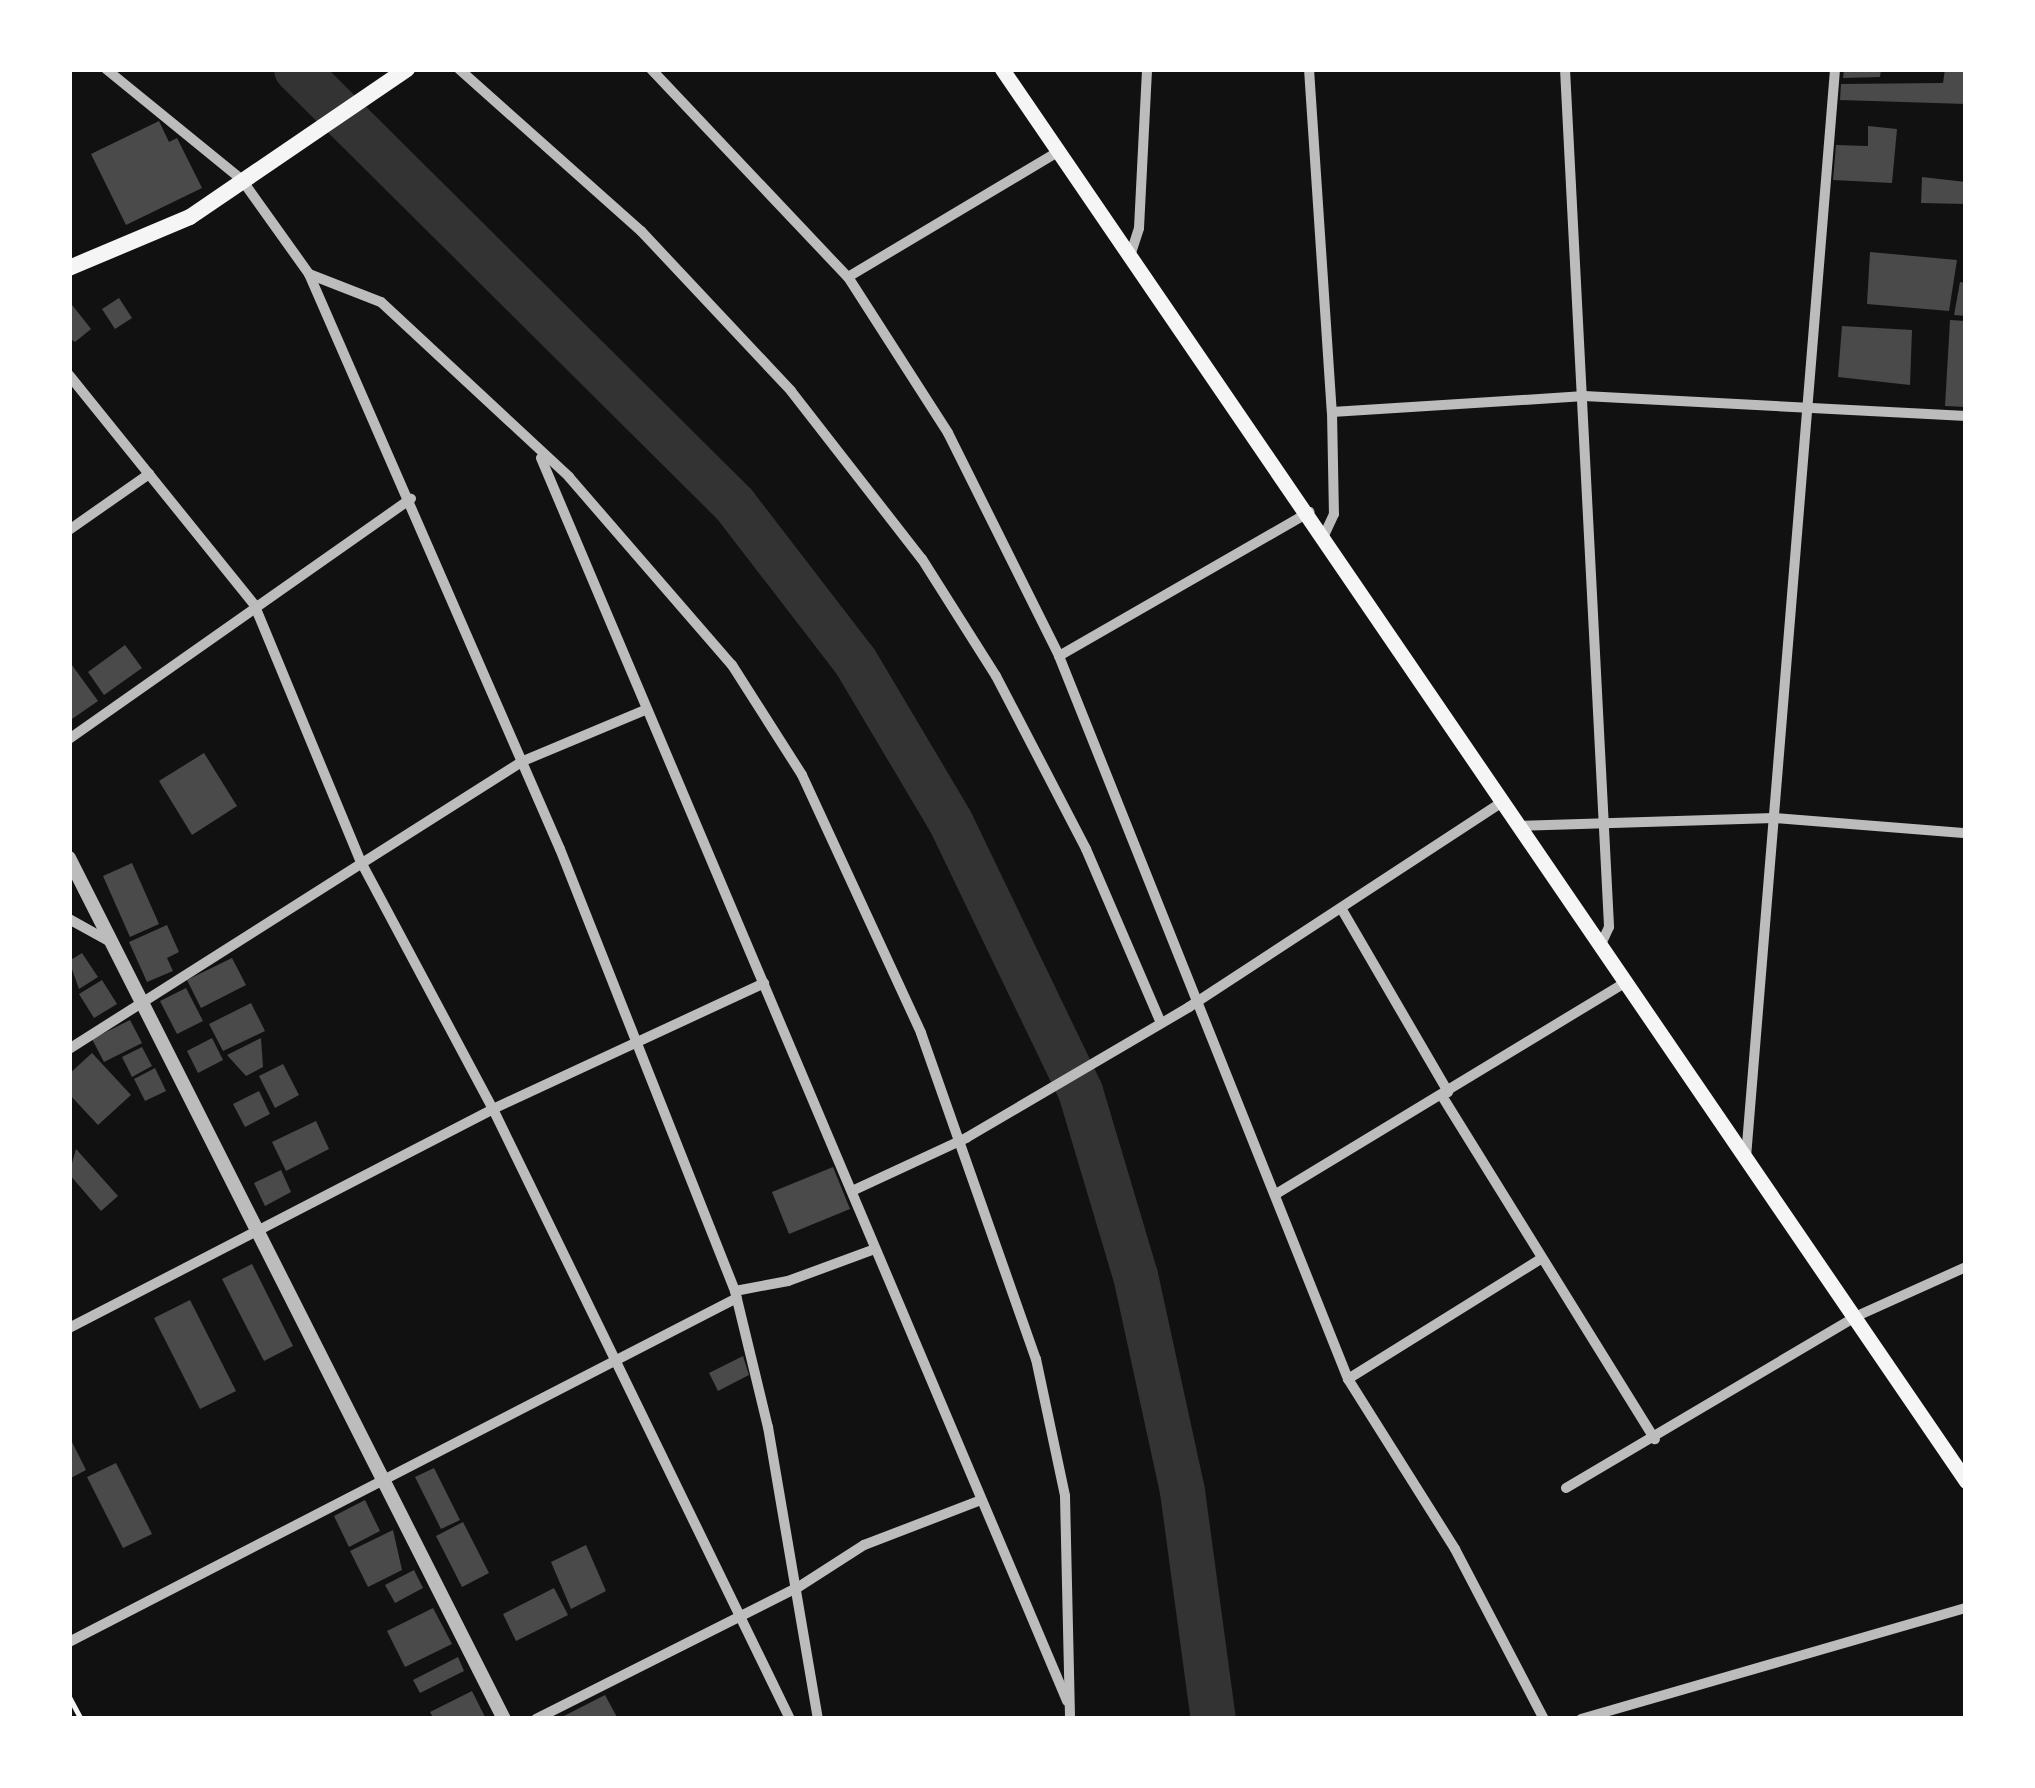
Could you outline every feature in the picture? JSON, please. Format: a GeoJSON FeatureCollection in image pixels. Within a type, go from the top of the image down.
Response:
{"type":"FeatureCollection","features":[{"type":"Feature","properties":{"kind":"main road"},"geometry":{"type":"LineString","coordinates":[[69,268],[190,217],[407,69]]}},
{"type":"Feature","properties":{"kind":"main road"},"geometry":{"type":"LineString","coordinates":[[1002,69],[1966,1480]]}},
{"type":"Feature","properties":{"kind":"street"},"geometry":{"type":"LineString","coordinates":[[106,69],[242,181],[310,274],[411,499],[523,761],[736,1294],[797,1588],[818,1719]]}},
{"type":"Feature","properties":{"kind":"street"},"geometry":{"type":"LineString","coordinates":[[459,69],[701,295],[791,391],[922,559],[996,676],[1086,849],[1157,1026]]}},
{"type":"Feature","properties":{"kind":"street"},"geometry":{"type":"LineString","coordinates":[[652,69],[848,277],[948,434],[1059,656],[1348,1379],[1455,1550],[1544,1719]]}},
{"type":"Feature","properties":{"kind":"street"},"geometry":{"type":"LineString","coordinates":[[1130,256],[1147,69]]}},
{"type":"Feature","properties":{"kind":"street"},"geometry":{"type":"LineString","coordinates":[[1309,69],[1332,412],[1334,514],[1324,535]]}},
{"type":"Feature","properties":{"kind":"street"},"geometry":{"type":"LineString","coordinates":[[1565,69],[1609,927],[1600,946]]}},
{"type":"Feature","properties":{"kind":"street"},"geometry":{"type":"LineString","coordinates":[[1746,1157],[1834,69]]}},
{"type":"Feature","properties":{"kind":"street"},"geometry":{"type":"LineString","coordinates":[[848,277],[1059,151]]}},
{"type":"Feature","properties":{"kind":"street"},"geometry":{"type":"LineString","coordinates":[[310,274],[381,302],[595,505],[732,665],[802,776],[877,927],[962,1140],[1053,1425],[1070,1571],[1070,1714]]}},
{"type":"Feature","properties":{"kind":"street"},"geometry":{"type":"LineString","coordinates":[[69,375],[254,604],[361,862],[493,1109],[790,1719]]}},
{"type":"Feature","properties":{"kind":"street"},"geometry":{"type":"LineString","coordinates":[[1332,412],[1584,396],[1807,403],[1966,416]]}},
{"type":"Feature","properties":{"kind":"street"},"geometry":{"type":"LineString","coordinates":[[539,454],[1070,1714]]}},
{"type":"Feature","properties":{"kind":"street"},"geometry":{"type":"LineString","coordinates":[[69,530],[148,474]]}},
{"type":"Feature","properties":{"kind":"street"},"geometry":{"type":"LineString","coordinates":[[69,739],[254,604],[411,499]]}},
{"type":"Feature","properties":{"kind":"street"},"geometry":{"type":"LineString","coordinates":[[1059,656],[1309,512]]}},
{"type":"Feature","properties":{"kind":"street"},"geometry":{"type":"LineString","coordinates":[[69,1049],[523,761],[645,710]]}},
{"type":"Feature","properties":{"kind":"street"},"geometry":{"type":"LineString","coordinates":[[852,1191],[962,1140],[1157,1026],[1501,802]]}},
{"type":"Feature","properties":{"kind":"street"},"geometry":{"type":"LineString","coordinates":[[1518,826],[1774,818],[1966,833]]}},
{"type":"Feature","properties":{"kind":"street"},"geometry":{"type":"LineString","coordinates":[[69,858],[138,1006],[390,1483],[505,1719]]}},
{"type":"Feature","properties":{"kind":"street"},"geometry":{"type":"LineString","coordinates":[[1341,908],[1539,1260],[1655,1439]]}},
{"type":"Feature","properties":{"kind":"street"},"geometry":{"type":"LineString","coordinates":[[69,919],[107,940]]}},
{"type":"Feature","properties":{"kind":"street"},"geometry":{"type":"LineString","coordinates":[[69,1328],[493,1109],[764,983]]}},
{"type":"Feature","properties":{"kind":"street"},"geometry":{"type":"LineString","coordinates":[[1276,1194],[1624,983]]}},
{"type":"Feature","properties":{"kind":"street"},"geometry":{"type":"LineString","coordinates":[[69,1642],[390,1483],[616,1365],[736,1294],[788,1282],[875,1249]]}},
{"type":"Feature","properties":{"kind":"street"},"geometry":{"type":"LineString","coordinates":[[1348,1379],[1539,1260]]}},
{"type":"Feature","properties":{"kind":"street"},"geometry":{"type":"LineString","coordinates":[[1566,1488],[1857,1316],[1966,1267]]}},
{"type":"Feature","properties":{"kind":"street"},"geometry":{"type":"LineString","coordinates":[[536,1719],[797,1588],[864,1545],[981,1500]]}},
{"type":"Feature","properties":{"kind":"street"},"geometry":{"type":"LineString","coordinates":[[1581,1719],[1966,1608]]}},
{"type":"Feature","properties":{"kind":"path"},"geometry":{"type":"LineString","coordinates":[[69,1696],[81,1719]]}},
{"type":"Feature","properties":{"kind":"building"},"geometry":{"type":"Polygon","coordinates":[[[1844,69],[1881,69],[1880,77],[1843,78],[1844,69]]]}},
{"type":"Feature","properties":{"kind":"building"},"geometry":{"type":"Polygon","coordinates":[[[1945,69],[1966,69],[1966,104],[1840,100],[1841,84],[1943,83],[1945,69]]]}},
{"type":"Feature","properties":{"kind":"building"},"geometry":{"type":"Polygon","coordinates":[[[159,121],[169,142],[177,138],[202,188],[126,225],[91,154],[159,121]]]}},
{"type":"Feature","properties":{"kind":"building"},"geometry":{"type":"Polygon","coordinates":[[[1868,126],[1897,129],[1892,183],[1833,180],[1836,145],[1868,146],[1868,126]]]}},
{"type":"Feature","properties":{"kind":"building"},"geometry":{"type":"Polygon","coordinates":[[[1922,177],[1966,182],[1966,204],[1921,203],[1922,177]]]}},
{"type":"Feature","properties":{"kind":"building"},"geometry":{"type":"Polygon","coordinates":[[[1870,252],[1957,260],[1949,311],[1867,304],[1870,252]]]}},
{"type":"Feature","properties":{"kind":"building"},"geometry":{"type":"Polygon","coordinates":[[[1960,282],[1966,283],[1966,316],[1954,315],[1960,282]]]}},
{"type":"Feature","properties":{"kind":"building"},"geometry":{"type":"Polygon","coordinates":[[[119,298],[132,318],[115,329],[102,309],[119,298]]]}},
{"type":"Feature","properties":{"kind":"building"},"geometry":{"type":"Polygon","coordinates":[[[69,301],[91,329],[75,342],[69,338],[69,301]]]}},
{"type":"Feature","properties":{"kind":"building"},"geometry":{"type":"Polygon","coordinates":[[[1950,320],[1966,321],[1966,407],[1945,406],[1950,320]]]}},
{"type":"Feature","properties":{"kind":"building"},"geometry":{"type":"Polygon","coordinates":[[[1842,326],[1912,330],[1910,385],[1838,377],[1842,326]]]}},
{"type":"Feature","properties":{"kind":"building"},"geometry":{"type":"Polygon","coordinates":[[[125,645],[142,668],[104,695],[88,672],[125,645]]]}},
{"type":"Feature","properties":{"kind":"building"},"geometry":{"type":"Polygon","coordinates":[[[69,661],[98,701],[72,719],[69,715],[69,661]]]}},
{"type":"Feature","properties":{"kind":"building"},"geometry":{"type":"Polygon","coordinates":[[[204,753],[237,806],[192,835],[159,781],[204,753]]]}},
{"type":"Feature","properties":{"kind":"building"},"geometry":{"type":"Polygon","coordinates":[[[132,863],[159,924],[130,937],[103,876],[132,863]]]}},
{"type":"Feature","properties":{"kind":"building"},"geometry":{"type":"Polygon","coordinates":[[[167,925],[179,952],[167,958],[173,971],[147,982],[129,942],[167,925]]]}},
{"type":"Feature","properties":{"kind":"building"},"geometry":{"type":"Polygon","coordinates":[[[82,953],[98,977],[79,989],[69,961],[82,953]]]}},
{"type":"Feature","properties":{"kind":"building"},"geometry":{"type":"Polygon","coordinates":[[[232,958],[246,985],[201,1008],[187,980],[232,958]]]}},
{"type":"Feature","properties":{"kind":"building"},"geometry":{"type":"Polygon","coordinates":[[[102,980],[117,1004],[94,1018],[79,994],[102,980]]]}},
{"type":"Feature","properties":{"kind":"building"},"geometry":{"type":"Polygon","coordinates":[[[186,988],[203,1021],[177,1034],[160,1001],[186,988]]]}},
{"type":"Feature","properties":{"kind":"building"},"geometry":{"type":"Polygon","coordinates":[[[251,1003],[265,1031],[223,1051],[209,1024],[251,1003]]]}},
{"type":"Feature","properties":{"kind":"building"},"geometry":{"type":"Polygon","coordinates":[[[130,1020],[142,1043],[104,1062],[92,1039],[130,1020]]]}},
{"type":"Feature","properties":{"kind":"building"},"geometry":{"type":"Polygon","coordinates":[[[212,1038],[223,1060],[198,1073],[187,1051],[212,1038]]]}},
{"type":"Feature","properties":{"kind":"building"},"geometry":{"type":"Polygon","coordinates":[[[261,1038],[263,1067],[246,1076],[227,1055],[261,1038]]]}},
{"type":"Feature","properties":{"kind":"building"},"geometry":{"type":"Polygon","coordinates":[[[142,1047],[152,1066],[132,1077],[122,1057],[142,1047]]]}},
{"type":"Feature","properties":{"kind":"building"},"geometry":{"type":"Polygon","coordinates":[[[92,1053],[131,1095],[98,1125],[69,1094],[69,1074],[92,1053]]]}},
{"type":"Feature","properties":{"kind":"building"},"geometry":{"type":"Polygon","coordinates":[[[283,1064],[299,1095],[275,1108],[259,1076],[283,1064]]]}},
{"type":"Feature","properties":{"kind":"building"},"geometry":{"type":"Polygon","coordinates":[[[155,1068],[166,1091],[145,1101],[134,1079],[155,1068]]]}},
{"type":"Feature","properties":{"kind":"building"},"geometry":{"type":"Polygon","coordinates":[[[259,1091],[270,1114],[245,1127],[233,1104],[259,1091]]]}},
{"type":"Feature","properties":{"kind":"building"},"geometry":{"type":"Polygon","coordinates":[[[316,1121],[329,1149],[286,1171],[272,1142],[316,1121]]]}},
{"type":"Feature","properties":{"kind":"building"},"geometry":{"type":"Polygon","coordinates":[[[76,1149],[118,1196],[101,1211],[69,1174],[76,1149]]]}},
{"type":"Feature","properties":{"kind":"building"},"geometry":{"type":"Polygon","coordinates":[[[833,1167],[850,1209],[789,1234],[772,1192],[833,1167]]]}},
{"type":"Feature","properties":{"kind":"building"},"geometry":{"type":"Polygon","coordinates":[[[281,1170],[291,1192],[265,1206],[254,1183],[281,1170]]]}},
{"type":"Feature","properties":{"kind":"building"},"geometry":{"type":"Polygon","coordinates":[[[252,1264],[293,1346],[264,1361],[222,1279],[252,1264]]]}},
{"type":"Feature","properties":{"kind":"building"},"geometry":{"type":"Polygon","coordinates":[[[190,1300],[236,1391],[200,1409],[154,1318],[190,1300]]]}},
{"type":"Feature","properties":{"kind":"building"},"geometry":{"type":"Polygon","coordinates":[[[743,1356],[749,1375],[718,1391],[709,1373],[743,1356]]]}},
{"type":"Feature","properties":{"kind":"building"},"geometry":{"type":"Polygon","coordinates":[[[69,1436],[86,1470],[69,1479],[69,1436]]]}},
{"type":"Feature","properties":{"kind":"building"},"geometry":{"type":"Polygon","coordinates":[[[116,1463],[152,1534],[123,1548],[87,1477],[116,1463]]]}},
{"type":"Feature","properties":{"kind":"building"},"geometry":{"type":"Polygon","coordinates":[[[434,1468],[460,1520],[441,1529],[415,1477],[434,1468]]]}},
{"type":"Feature","properties":{"kind":"building"},"geometry":{"type":"Polygon","coordinates":[[[365,1500],[380,1531],[349,1547],[334,1516],[365,1500]]]}},
{"type":"Feature","properties":{"kind":"building"},"geometry":{"type":"Polygon","coordinates":[[[463,1522],[489,1573],[462,1587],[436,1536],[463,1522]]]}},
{"type":"Feature","properties":{"kind":"building"},"geometry":{"type":"Polygon","coordinates":[[[393,1530],[402,1570],[368,1587],[350,1551],[393,1530]]]}},
{"type":"Feature","properties":{"kind":"building"},"geometry":{"type":"Polygon","coordinates":[[[586,1545],[606,1591],[571,1609],[551,1562],[586,1545]]]}},
{"type":"Feature","properties":{"kind":"building"},"geometry":{"type":"Polygon","coordinates":[[[414,1570],[423,1588],[395,1603],[385,1585],[414,1570]]]}},
{"type":"Feature","properties":{"kind":"building"},"geometry":{"type":"Polygon","coordinates":[[[554,1588],[568,1615],[516,1641],[503,1614],[554,1588]]]}},
{"type":"Feature","properties":{"kind":"building"},"geometry":{"type":"Polygon","coordinates":[[[433,1608],[452,1644],[405,1667],[387,1631],[433,1608]]]}},
{"type":"Feature","properties":{"kind":"building"},"geometry":{"type":"Polygon","coordinates":[[[458,1657],[464,1671],[420,1693],[413,1680],[458,1657]]]}},
{"type":"Feature","properties":{"kind":"building"},"geometry":{"type":"Polygon","coordinates":[[[472,1691],[486,1719],[434,1719],[430,1712],[472,1691]]]}},
{"type":"Feature","properties":{"kind":"building"},"geometry":{"type":"Polygon","coordinates":[[[605,1695],[618,1719],[558,1719],[605,1695]]]}},
{"type":"Feature","properties":{"kind":"waterway"},"geometry":{"type":"LineString","coordinates":[[296,69],[734,504],[855,661],[950,821],[1080,1091],[1135,1275],[1182,1491],[1213,1719]]}}]}
